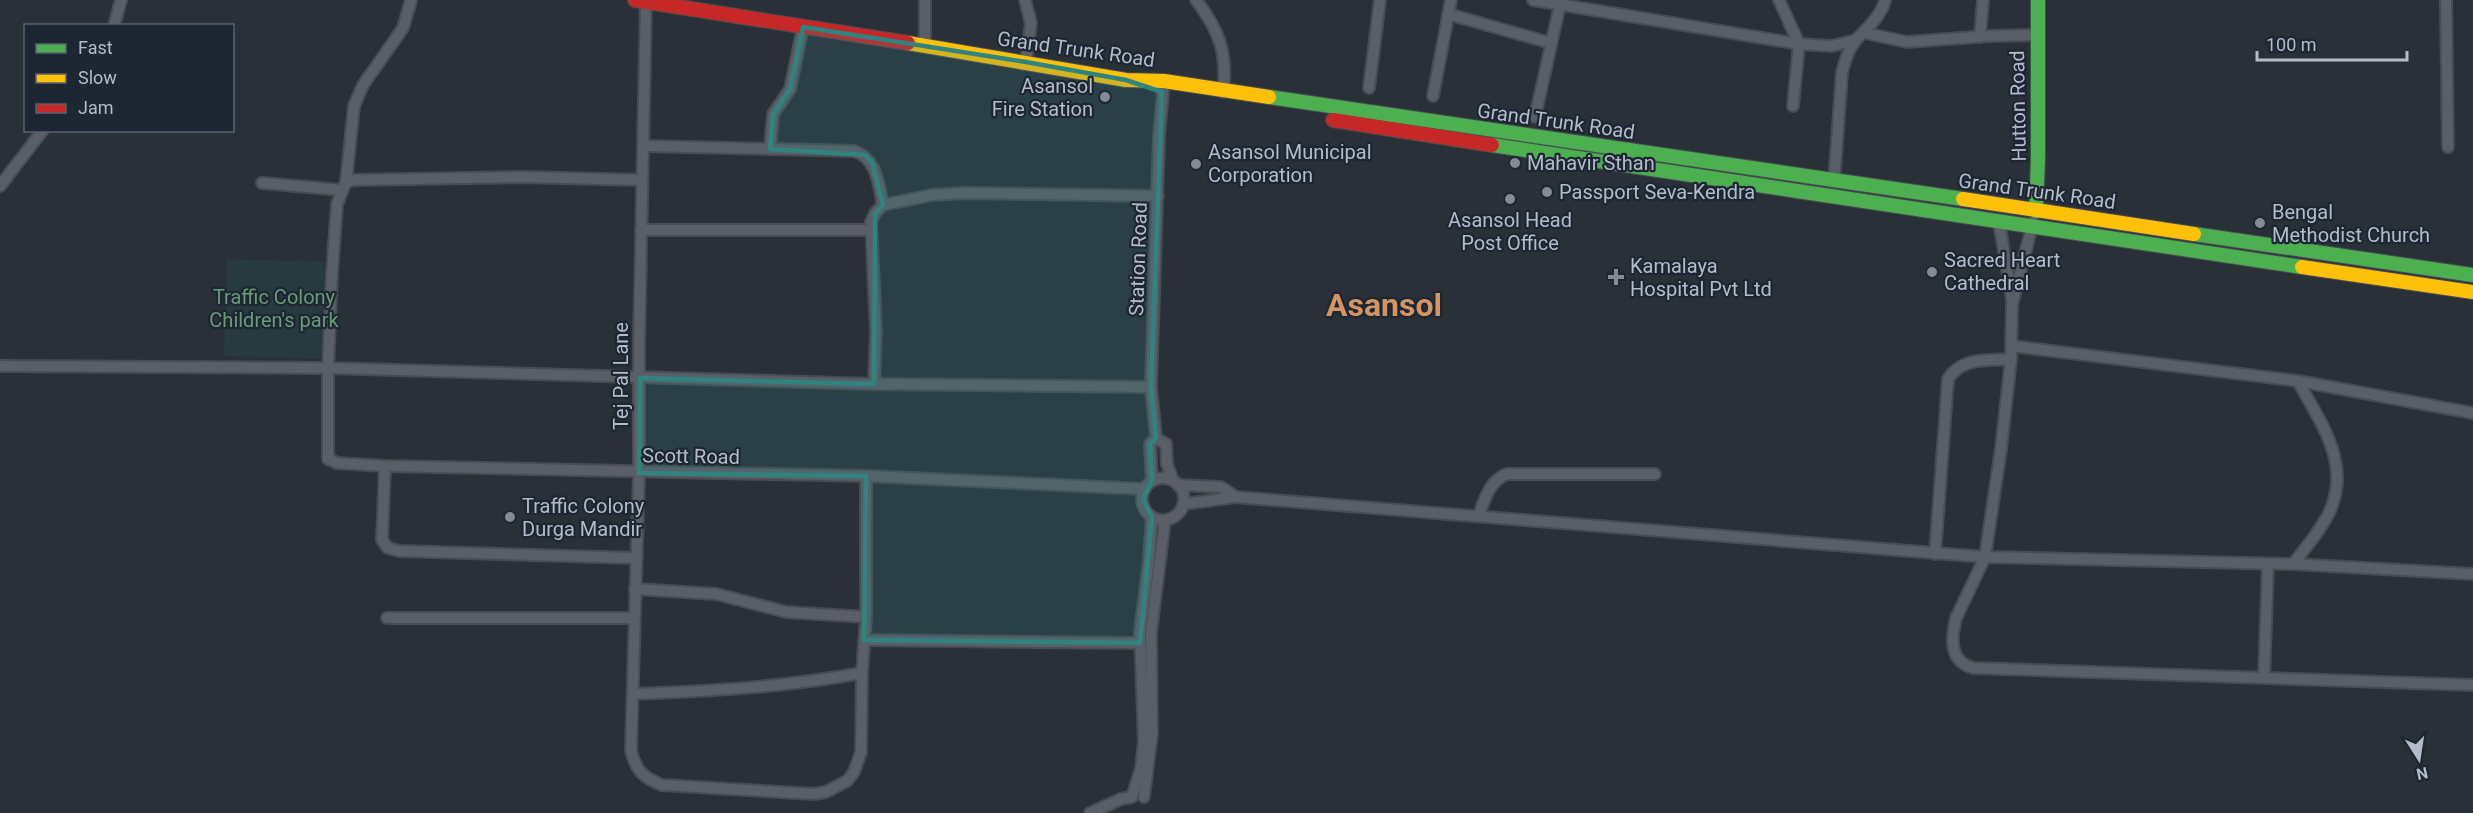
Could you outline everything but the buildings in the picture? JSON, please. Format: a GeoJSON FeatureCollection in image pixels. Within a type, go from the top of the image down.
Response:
{"type":"FeatureCollection","features":[{"type":"Feature","properties":{"kind":"main road","name":"Hutton Road"},"geometry":{"type":"LineString","coordinates":[[2036,211],[2038,0]]}},
{"type":"Feature","properties":{"kind":"main road","name":"Grand Trunk Road"},"geometry":{"type":"LineString","coordinates":[[641,1],[1026,62],[1163,87],[1223,92],[2473,275]]}},
{"type":"Feature","properties":{"kind":"main road"},"geometry":{"type":"LineString","coordinates":[[1163,87],[1640,169],[2473,292]]}},
{"type":"Feature","properties":{"kind":"street"},"geometry":{"type":"LineString","coordinates":[[115,24],[121,0]]}},
{"type":"Feature","properties":{"kind":"street"},"geometry":{"type":"LineString","coordinates":[[328,368],[337,204],[343,186],[354,106],[363,85],[403,28],[411,0]]}},
{"type":"Feature","properties":{"kind":"street"},"geometry":{"type":"LineString","coordinates":[[925,0],[925,47]]}},
{"type":"Feature","properties":{"kind":"street"},"geometry":{"type":"LineString","coordinates":[[1025,0],[1031,23],[1026,62]]}},
{"type":"Feature","properties":{"kind":"street"},"geometry":{"type":"LineString","coordinates":[[1196,0],[1216,29],[1220,40],[1226,70],[1223,92]]}},
{"type":"Feature","properties":{"kind":"street"},"geometry":{"type":"LineString","coordinates":[[1369,88],[1380,0]]}},
{"type":"Feature","properties":{"kind":"street"},"geometry":{"type":"LineString","coordinates":[[1433,96],[1451,0]]}},
{"type":"Feature","properties":{"kind":"street"},"geometry":{"type":"LineString","coordinates":[[1533,0],[1799,44],[1832,46],[1860,37],[1907,42],[2036,35]]}},
{"type":"Feature","properties":{"kind":"street"},"geometry":{"type":"LineString","coordinates":[[1779,0],[1799,44],[1792,106]]}},
{"type":"Feature","properties":{"kind":"street"},"geometry":{"type":"LineString","coordinates":[[1834,182],[1842,72],[1847,55],[1885,0]]}},
{"type":"Feature","properties":{"kind":"street"},"geometry":{"type":"LineString","coordinates":[[1980,37],[1983,0]]}},
{"type":"Feature","properties":{"kind":"street"},"geometry":{"type":"LineString","coordinates":[[2446,0],[2448,147]]}},
{"type":"Feature","properties":{"kind":"street","name":"Tej Pal Lane"},"geometry":{"type":"LineString","coordinates":[[641,1],[644,146],[639,473],[631,750],[634,765],[651,781],[662,785],[814,794],[826,792],[847,781],[859,763],[862,673]]}},
{"type":"Feature","properties":{"kind":"street"},"geometry":{"type":"LineString","coordinates":[[1535,117],[1560,3]]}},
{"type":"Feature","properties":{"kind":"street"},"geometry":{"type":"LineString","coordinates":[[1448,14],[1551,43]]}},
{"type":"Feature","properties":{"kind":"street"},"geometry":{"type":"LineString","coordinates":[[770,149],[773,114],[790,89],[803,27]]}},
{"type":"Feature","properties":{"kind":"street","name":"Station Road"},"geometry":{"type":"LineString","coordinates":[[1156,438],[1151,387],[1163,87]]}},
{"type":"Feature","properties":{"kind":"street"},"geometry":{"type":"LineString","coordinates":[[0,186],[41,132]]}},
{"type":"Feature","properties":{"kind":"street"},"geometry":{"type":"LineString","coordinates":[[644,146],[854,151],[865,155],[872,163],[883,205]]}},
{"type":"Feature","properties":{"kind":"street"},"geometry":{"type":"LineString","coordinates":[[262,183],[343,186],[354,180],[522,177],[642,180]]}},
{"type":"Feature","properties":{"kind":"street"},"geometry":{"type":"LineString","coordinates":[[874,384],[876,332],[871,222],[875,213],[883,205],[932,195],[964,193],[1158,196]]}},
{"type":"Feature","properties":{"kind":"street"},"geometry":{"type":"LineString","coordinates":[[2013,305],[2036,211]]}},
{"type":"Feature","properties":{"kind":"street"},"geometry":{"type":"LineString","coordinates":[[2000,222],[2013,305],[2011,359],[2001,449],[1985,557],[1953,628],[1953,650],[1957,660],[1963,665],[1984,669],[2473,684]]}},
{"type":"Feature","properties":{"kind":"street"},"geometry":{"type":"LineString","coordinates":[[641,230],[871,230]]}},
{"type":"Feature","properties":{"kind":"street"},"geometry":{"type":"LineString","coordinates":[[2012,346],[2298,381],[2473,413]]}},
{"type":"Feature","properties":{"kind":"street"},"geometry":{"type":"LineString","coordinates":[[1935,554],[1948,378],[1955,368],[1966,362],[2011,359]]}},
{"type":"Feature","properties":{"kind":"street"},"geometry":{"type":"LineString","coordinates":[[0,366],[328,368],[874,384],[1151,387]]}},
{"type":"Feature","properties":{"kind":"street","name":"Scott Road"},"geometry":{"type":"LineString","coordinates":[[328,368],[328,459],[337,463],[639,473],[866,476],[1149,485]]}},
{"type":"Feature","properties":{"kind":"street"},"geometry":{"type":"LineString","coordinates":[[2293,564],[2328,516],[2338,472],[2333,447],[2298,381]]}},
{"type":"Feature","properties":{"kind":"street","name":"Station Road"},"geometry":{"type":"LineString","coordinates":[[1156,438],[1166,444],[1167,464],[1176,483]]}},
{"type":"Feature","properties":{"kind":"street","name":"Station Road"},"geometry":{"type":"LineString","coordinates":[[1149,485],[1150,444],[1156,438]]}},
{"type":"Feature","properties":{"kind":"street"},"geometry":{"type":"LineString","coordinates":[[385,466],[382,540],[388,548],[399,551],[635,558]]}},
{"type":"Feature","properties":{"kind":"street"},"geometry":{"type":"LineString","coordinates":[[1479,515],[1491,484],[1498,477],[1507,474],[1655,474]]}},
{"type":"Feature","properties":{"kind":"street"},"geometry":{"type":"LineString","coordinates":[[633,694],[739,690],[802,684],[862,673],[866,617],[866,476]]}},
{"type":"Feature","properties":{"kind":"street"},"geometry":{"type":"LineString","coordinates":[[1090,813],[1121,799],[1132,797],[1140,768],[1144,742],[1140,615],[1149,560],[1152,517],[1144,506],[1143,499],[1149,485],[1159,479],[1221,487],[1236,497]]}},
{"type":"Feature","properties":{"kind":"street"},"geometry":{"type":"LineString","coordinates":[[1152,517],[1165,520],[1177,515],[1184,504],[1182,490],[1176,483]]}},
{"type":"Feature","properties":{"kind":"street"},"geometry":{"type":"LineString","coordinates":[[1184,504],[1236,497],[1479,515],[1935,554],[2293,564],[2473,574]]}},
{"type":"Feature","properties":{"kind":"street"},"geometry":{"type":"LineString","coordinates":[[1144,797],[1152,733],[1151,632],[1165,520]]}},
{"type":"Feature","properties":{"kind":"street"},"geometry":{"type":"LineString","coordinates":[[2264,677],[2268,564]]}},
{"type":"Feature","properties":{"kind":"street"},"geometry":{"type":"LineString","coordinates":[[635,589],[724,595],[786,612],[866,617]]}},
{"type":"Feature","properties":{"kind":"street"},"geometry":{"type":"LineString","coordinates":[[387,618],[634,618]]}},
{"type":"Feature","properties":{"kind":"street"},"geometry":{"type":"LineString","coordinates":[[864,640],[1140,643]]}},
{"type":"Feature","properties":{"kind":"highlighted area"},"geometry":{"type":"Polygon","coordinates":[[[803,27],[1126,80],[1162,92],[1151,387],[1156,438],[1150,444],[1152,481],[1143,499],[1152,517],[1140,643],[864,640],[866,476],[639,473],[640,378],[874,384],[875,213],[883,205],[872,163],[865,155],[770,149],[773,114],[790,89],[803,27]]]}},
{"type":"Feature","properties":{"kind":"green space","name":"Traffic Colony Children's park"},"geometry":{"type":"Polygon","coordinates":[[[227,259],[324,262],[321,359],[224,356],[227,259]]]}},
{"type":"Feature","properties":{"kind":"traffic: fast"},"geometry":{"type":"LineString","coordinates":[[2036,211],[2038,0]]}},
{"type":"Feature","properties":{"kind":"traffic: fast"},"geometry":{"type":"LineString","coordinates":[[1269,97],[1963,199]]}},
{"type":"Feature","properties":{"kind":"traffic: fast"},"geometry":{"type":"LineString","coordinates":[[1492,145],[2302,267]]}},
{"type":"Feature","properties":{"kind":"traffic: fast"},"geometry":{"type":"LineString","coordinates":[[2194,234],[2473,275]]}},
{"type":"Feature","properties":{"kind":"traffic: slow"},"geometry":{"type":"LineString","coordinates":[[908,43],[1126,80],[1164,81],[1269,97]]}},
{"type":"Feature","properties":{"kind":"traffic: slow"},"geometry":{"type":"LineString","coordinates":[[1963,199],[2194,234]]}},
{"type":"Feature","properties":{"kind":"traffic: slow"},"geometry":{"type":"LineString","coordinates":[[2302,267],[2473,292]]}},
{"type":"Feature","properties":{"kind":"traffic: jam"},"geometry":{"type":"LineString","coordinates":[[635,0],[908,43]]}},
{"type":"Feature","properties":{"kind":"traffic: jam"},"geometry":{"type":"LineString","coordinates":[[1333,120],[1492,145]]}},
{"type":"Feature","properties":{"kind":"place","name":"Asansol Fire Station"},"geometry":{"type":"Point","coordinates":[1105,97]}},
{"type":"Feature","properties":{"kind":"place","name":"Mahavir Sthan"},"geometry":{"type":"Point","coordinates":[1515,163]}},
{"type":"Feature","properties":{"kind":"place","name":"Asansol Municipal Corporation"},"geometry":{"type":"Point","coordinates":[1196,164]}},
{"type":"Feature","properties":{"kind":"place","name":"Passport Seva-Kendra"},"geometry":{"type":"Point","coordinates":[1547,192]}},
{"type":"Feature","properties":{"kind":"place","name":"Asansol Head Post Office"},"geometry":{"type":"Point","coordinates":[1510,199]}},
{"type":"Feature","properties":{"kind":"place","name":"Bengal Methodist Church"},"geometry":{"type":"Point","coordinates":[2260,223]}},
{"type":"Feature","properties":{"kind":"place","name":"Sacred Heart Cathedral"},"geometry":{"type":"Point","coordinates":[1932,272]}},
{"type":"Feature","properties":{"kind":"place","name":"Kamalaya Hospital Pvt Ltd"},"geometry":{"type":"Point","coordinates":[1616,277]}},
{"type":"Feature","properties":{"kind":"place","name":"Traffic Colony Durga Mandir"},"geometry":{"type":"Point","coordinates":[510,517]}},
{"type":"Feature","properties":{"kind":"district","name":"Asansol"},"geometry":{"type":"Point","coordinates":[1384,305]}}]}
